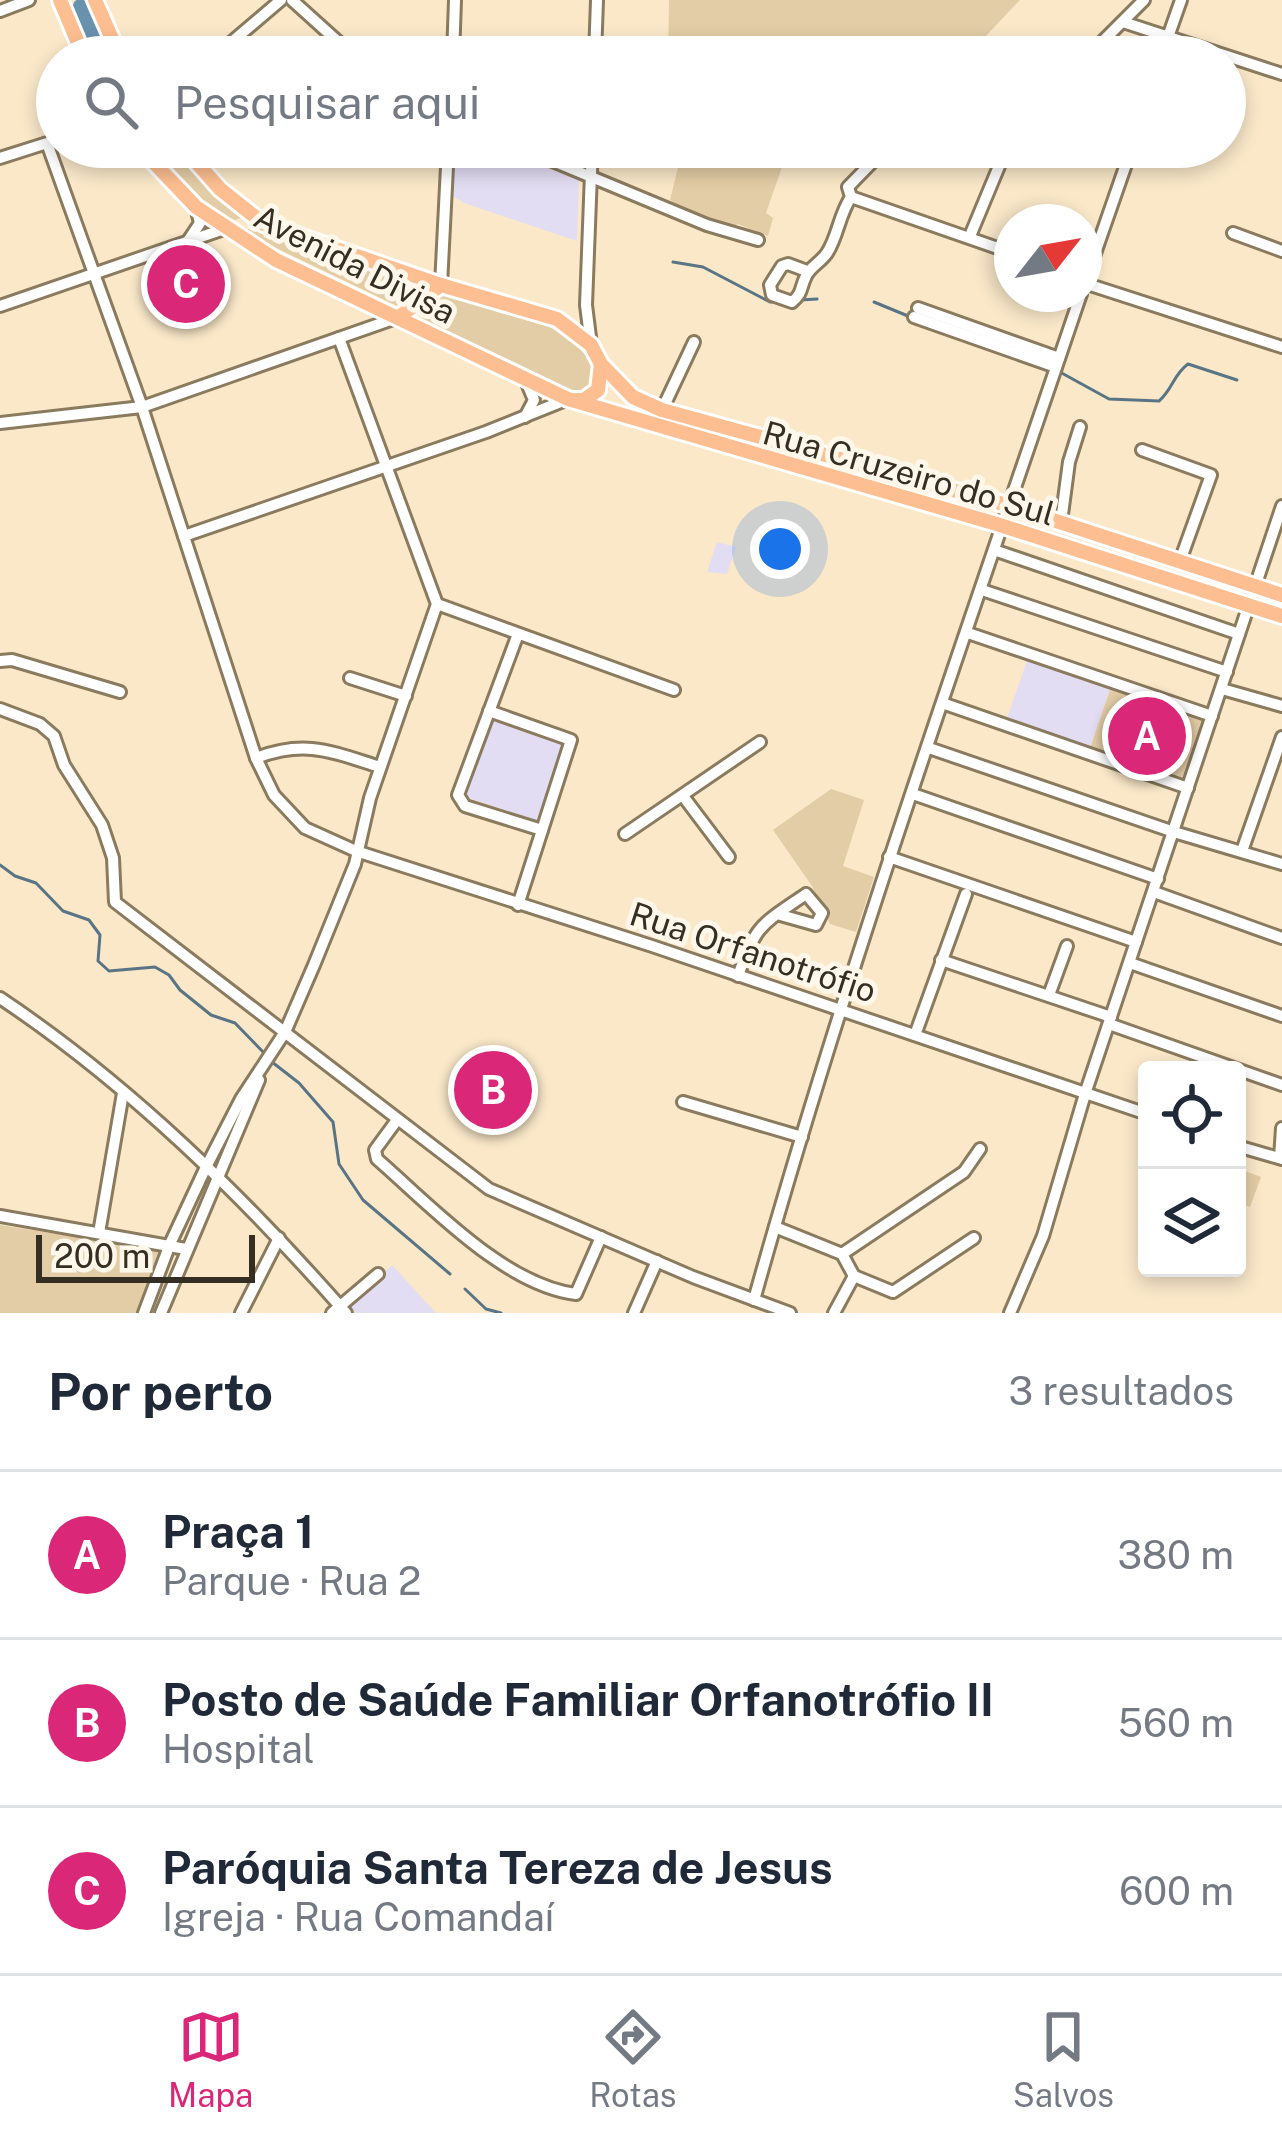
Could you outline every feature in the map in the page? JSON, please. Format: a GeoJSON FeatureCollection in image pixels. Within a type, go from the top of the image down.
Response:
{"type":"FeatureCollection","features":[{"type":"Feature","properties":{"kind":"main road"},"geometry":{"type":"LineString","coordinates":[[60,0],[75,36]]}},
{"type":"Feature","properties":{"kind":"main road"},"geometry":{"type":"LineString","coordinates":[[95,0],[111,36]]}},
{"type":"Feature","properties":{"kind":"main road","name":"Avenida Divisa"},"geometry":{"type":"LineString","coordinates":[[159,168],[196,207],[276,260],[568,399]]}},
{"type":"Feature","properties":{"kind":"main road","name":"Avenida Divisa"},"geometry":{"type":"LineString","coordinates":[[202,168],[264,224],[557,319],[591,345],[601,364]]}},
{"type":"Feature","properties":{"kind":"main road"},"geometry":{"type":"LineString","coordinates":[[224,229],[264,224]]}},
{"type":"Feature","properties":{"kind":"main road"},"geometry":{"type":"LineString","coordinates":[[400,317],[441,285]]}},
{"type":"Feature","properties":{"kind":"main road"},"geometry":{"type":"LineString","coordinates":[[568,399],[584,400],[598,390],[601,364]]}},
{"type":"Feature","properties":{"kind":"main road","name":"Rua Cruzeiro do Sul"},"geometry":{"type":"LineString","coordinates":[[601,364],[633,397],[662,410],[1007,506],[1282,595]]}},
{"type":"Feature","properties":{"kind":"main road","name":"Rua Cruzeiro do Sul"},"geometry":{"type":"LineString","coordinates":[[568,399],[1000,525],[1282,616]]}},
{"type":"Feature","properties":{"kind":"street"},"geometry":{"type":"LineString","coordinates":[[0,11],[29,0]]}},
{"type":"Feature","properties":{"kind":"street"},"geometry":{"type":"LineString","coordinates":[[239,36],[281,0]]}},
{"type":"Feature","properties":{"kind":"street"},"geometry":{"type":"LineString","coordinates":[[292,0],[332,36]]}},
{"type":"Feature","properties":{"kind":"street"},"geometry":{"type":"LineString","coordinates":[[454,36],[455,0]]}},
{"type":"Feature","properties":{"kind":"street"},"geometry":{"type":"LineString","coordinates":[[596,36],[597,0]]}},
{"type":"Feature","properties":{"kind":"street"},"geometry":{"type":"LineString","coordinates":[[1109,36],[1144,0]]}},
{"type":"Feature","properties":{"kind":"street"},"geometry":{"type":"LineString","coordinates":[[1168,36],[1180,0]]}},
{"type":"Feature","properties":{"kind":"street"},"geometry":{"type":"LineString","coordinates":[[1123,22],[1162,36]]}},
{"type":"Feature","properties":{"kind":"street"},"geometry":{"type":"LineString","coordinates":[[1246,63],[1282,74]]}},
{"type":"Feature","properties":{"kind":"street","name":"Rua Orfanotrófio"},"geometry":{"type":"LineString","coordinates":[[0,158],[36,147]]}},
{"type":"Feature","properties":{"kind":"street","name":"Rua Orfanotrófio"},"geometry":{"type":"LineString","coordinates":[[56,168],[142,406],[256,758],[274,795],[305,828],[356,851],[1138,1113]]}},
{"type":"Feature","properties":{"kind":"street"},"geometry":{"type":"LineString","coordinates":[[441,285],[447,168]]}},
{"type":"Feature","properties":{"kind":"street"},"geometry":{"type":"LineString","coordinates":[[567,168],[758,240]]}},
{"type":"Feature","properties":{"kind":"street"},"geometry":{"type":"LineString","coordinates":[[591,168],[586,305],[591,345]]}},
{"type":"Feature","properties":{"kind":"street"},"geometry":{"type":"LineString","coordinates":[[807,272],[830,248],[851,197],[848,187],[867,168]]}},
{"type":"Feature","properties":{"kind":"street"},"geometry":{"type":"LineString","coordinates":[[970,236],[998,168]]}},
{"type":"Feature","properties":{"kind":"street"},"geometry":{"type":"LineString","coordinates":[[1102,233],[1125,168]]}},
{"type":"Feature","properties":{"kind":"street"},"geometry":{"type":"LineString","coordinates":[[851,197],[994,246]]}},
{"type":"Feature","properties":{"kind":"street"},"geometry":{"type":"LineString","coordinates":[[186,243],[200,223],[196,207]]}},
{"type":"Feature","properties":{"kind":"street"},"geometry":{"type":"LineString","coordinates":[[0,306],[224,229]]}},
{"type":"Feature","properties":{"kind":"street"},"geometry":{"type":"LineString","coordinates":[[1233,233],[1282,251]]}},
{"type":"Feature","properties":{"kind":"street"},"geometry":{"type":"LineString","coordinates":[[1102,290],[1282,347]]}},
{"type":"Feature","properties":{"kind":"street"},"geometry":{"type":"LineString","coordinates":[[358,300],[367,312],[362,331]]}},
{"type":"Feature","properties":{"kind":"street"},"geometry":{"type":"LineString","coordinates":[[557,319],[570,320],[586,305]]}},
{"type":"Feature","properties":{"kind":"street"},"geometry":{"type":"LineString","coordinates":[[754,1300],[889,856],[1075,312]]}},
{"type":"Feature","properties":{"kind":"street"},"geometry":{"type":"LineString","coordinates":[[916,313],[1058,363]]}},
{"type":"Feature","properties":{"kind":"street"},"geometry":{"type":"LineString","coordinates":[[0,422],[142,406],[400,317]]}},
{"type":"Feature","properties":{"kind":"street"},"geometry":{"type":"LineString","coordinates":[[144,1313],[206,1167],[241,1099],[285,1032],[355,864],[380,767],[437,604],[339,338]]}},
{"type":"Feature","properties":{"kind":"street"},"geometry":{"type":"LineString","coordinates":[[662,410],[694,342]]}},
{"type":"Feature","properties":{"kind":"street"},"geometry":{"type":"LineString","coordinates":[[523,419],[535,400],[525,380]]}},
{"type":"Feature","properties":{"kind":"street"},"geometry":{"type":"LineString","coordinates":[[184,536],[523,419],[568,399]]}},
{"type":"Feature","properties":{"kind":"street"},"geometry":{"type":"LineString","coordinates":[[1061,523],[1069,462],[1080,427]]}},
{"type":"Feature","properties":{"kind":"street"},"geometry":{"type":"LineString","coordinates":[[1142,449],[1211,475],[1180,561]]}},
{"type":"Feature","properties":{"kind":"street"},"geometry":{"type":"LineString","coordinates":[[1010,1313],[1042,1236],[1084,1094],[1282,506]]}},
{"type":"Feature","properties":{"kind":"street"},"geometry":{"type":"LineString","coordinates":[[994,550],[1239,634]]}},
{"type":"Feature","properties":{"kind":"street"},"geometry":{"type":"LineString","coordinates":[[982,590],[1227,672]]}},
{"type":"Feature","properties":{"kind":"street"},"geometry":{"type":"LineString","coordinates":[[437,604],[674,690]]}},
{"type":"Feature","properties":{"kind":"street"},"geometry":{"type":"LineString","coordinates":[[968,633],[1213,716]]}},
{"type":"Feature","properties":{"kind":"street"},"geometry":{"type":"LineString","coordinates":[[518,634],[459,801],[542,830]]}},
{"type":"Feature","properties":{"kind":"street"},"geometry":{"type":"LineString","coordinates":[[0,661],[12,660],[120,692]]}},
{"type":"Feature","properties":{"kind":"street"},"geometry":{"type":"LineString","coordinates":[[350,678],[406,696]]}},
{"type":"Feature","properties":{"kind":"street"},"geometry":{"type":"LineString","coordinates":[[1222,689],[1282,706]]}},
{"type":"Feature","properties":{"kind":"street"},"geometry":{"type":"LineString","coordinates":[[944,704],[1188,788]]}},
{"type":"Feature","properties":{"kind":"street"},"geometry":{"type":"LineString","coordinates":[[0,709],[40,724],[54,736],[64,764],[103,825],[113,857],[115,902],[397,1120],[489,1189],[790,1313]]}},
{"type":"Feature","properties":{"kind":"street"},"geometry":{"type":"LineString","coordinates":[[489,711],[571,740],[518,905]]}},
{"type":"Feature","properties":{"kind":"street"},"geometry":{"type":"LineString","coordinates":[[1242,851],[1282,737]]}},
{"type":"Feature","properties":{"kind":"street"},"geometry":{"type":"LineString","coordinates":[[625,834],[760,742]]}},
{"type":"Feature","properties":{"kind":"street"},"geometry":{"type":"LineString","coordinates":[[256,758],[280,749],[316,746],[380,767]]}},
{"type":"Feature","properties":{"kind":"street"},"geometry":{"type":"LineString","coordinates":[[929,748],[1282,864]]}},
{"type":"Feature","properties":{"kind":"street"},"geometry":{"type":"LineString","coordinates":[[913,794],[1282,938]]}},
{"type":"Feature","properties":{"kind":"street"},"geometry":{"type":"LineString","coordinates":[[683,796],[729,856]]}},
{"type":"Feature","properties":{"kind":"street"},"geometry":{"type":"LineString","coordinates":[[889,856],[1136,942]]}},
{"type":"Feature","properties":{"kind":"street"},"geometry":{"type":"LineString","coordinates":[[915,1035],[966,893]]}},
{"type":"Feature","properties":{"kind":"street"},"geometry":{"type":"LineString","coordinates":[[738,976],[753,933],[777,914]]}},
{"type":"Feature","properties":{"kind":"street"},"geometry":{"type":"LineString","coordinates":[[1049,995],[1067,946]]}},
{"type":"Feature","properties":{"kind":"street"},"geometry":{"type":"LineString","coordinates":[[941,960],[1049,995],[1282,1085]]}},
{"type":"Feature","properties":{"kind":"street"},"geometry":{"type":"LineString","coordinates":[[1130,963],[1282,1016]]}},
{"type":"Feature","properties":{"kind":"street"},"geometry":{"type":"LineString","coordinates":[[0,998],[56,1035],[219,1177],[279,1238],[339,1310],[378,1274]]}},
{"type":"Feature","properties":{"kind":"street"},"geometry":{"type":"LineString","coordinates":[[160,1313],[267,1062]]}},
{"type":"Feature","properties":{"kind":"street"},"geometry":{"type":"LineString","coordinates":[[99,1233],[123,1093]]}},
{"type":"Feature","properties":{"kind":"street"},"geometry":{"type":"LineString","coordinates":[[683,1102],[802,1137]]}},
{"type":"Feature","properties":{"kind":"street"},"geometry":{"type":"LineString","coordinates":[[397,1120],[375,1150],[377,1160],[486,1252],[529,1278],[576,1294],[601,1238]]}},
{"type":"Feature","properties":{"kind":"street"},"geometry":{"type":"LineString","coordinates":[[1246,1149],[1281,1159],[1282,1128]]}},
{"type":"Feature","properties":{"kind":"street"},"geometry":{"type":"LineString","coordinates":[[842,1254],[964,1172],[980,1149]]}},
{"type":"Feature","properties":{"kind":"street"},"geometry":{"type":"LineString","coordinates":[[0,1216],[186,1249]]}},
{"type":"Feature","properties":{"kind":"street"},"geometry":{"type":"LineString","coordinates":[[776,1227],[842,1254],[854,1276],[893,1292],[974,1238]]}},
{"type":"Feature","properties":{"kind":"street"},"geometry":{"type":"LineString","coordinates":[[242,1313],[279,1238]]}},
{"type":"Feature","properties":{"kind":"street"},"geometry":{"type":"LineString","coordinates":[[634,1313],[658,1261]]}},
{"type":"Feature","properties":{"kind":"street"},"geometry":{"type":"LineString","coordinates":[[834,1313],[854,1276]]}},
{"type":"Feature","properties":{"kind":"shaded area"},"geometry":{"type":"Polygon","coordinates":[[[669,0],[1020,0],[986,36],[668,36],[669,0]]]}},
{"type":"Feature","properties":{"kind":"shaded area"},"geometry":{"type":"Polygon","coordinates":[[[167,168],[192,168],[241,218],[228,222],[167,168]]]}},
{"type":"Feature","properties":{"kind":"shaded area"},"geometry":{"type":"Polygon","coordinates":[[[452,168],[549,168],[579,180],[577,241],[464,203],[450,194],[452,168]]]}},
{"type":"Feature","properties":{"kind":"shaded area"},"geometry":{"type":"Polygon","coordinates":[[[678,168],[782,168],[766,213],[773,218],[768,236],[738,224],[731,228],[670,200],[678,168]]]}},
{"type":"Feature","properties":{"kind":"shaded area"},"geometry":{"type":"Polygon","coordinates":[[[253,227],[295,248],[424,292],[397,306],[247,234],[253,227]]]}},
{"type":"Feature","properties":{"kind":"shaded area"},"geometry":{"type":"Polygon","coordinates":[[[447,292],[550,327],[584,353],[597,371],[595,384],[585,392],[547,383],[422,320],[420,310],[447,292]]]}},
{"type":"Feature","properties":{"kind":"shaded area"},"geometry":{"type":"Polygon","coordinates":[[[717,542],[736,547],[727,574],[707,572],[717,542]]]}},
{"type":"Feature","properties":{"kind":"shaded area"},"geometry":{"type":"Polygon","coordinates":[[[1028,658],[1111,687],[1089,751],[1006,721],[1028,658]]]}},
{"type":"Feature","properties":{"kind":"shaded area"},"geometry":{"type":"Polygon","coordinates":[[[1111,687],[1205,720],[1183,784],[1089,751],[1111,687]]]}},
{"type":"Feature","properties":{"kind":"shaded area"},"geometry":{"type":"Polygon","coordinates":[[[492,719],[564,743],[538,821],[466,797],[492,719]]]}},
{"type":"Feature","properties":{"kind":"shaded area"},"geometry":{"type":"Polygon","coordinates":[[[831,789],[864,800],[843,866],[874,877],[856,932],[830,924],[812,886],[773,830],[831,789]]]}},
{"type":"Feature","properties":{"kind":"shaded area"},"geometry":{"type":"Polygon","coordinates":[[[1246,1171],[1261,1177],[1250,1207],[1246,1205],[1246,1171]]]}},
{"type":"Feature","properties":{"kind":"shaded area"},"geometry":{"type":"Polygon","coordinates":[[[0,1225],[159,1250],[136,1313],[0,1313],[0,1225]]]}},
{"type":"Feature","properties":{"kind":"shaded area"},"geometry":{"type":"Polygon","coordinates":[[[392,1265],[436,1313],[356,1313],[349,1305],[392,1265]]]}},
{"type":"Feature","properties":{"kind":"waterway"},"geometry":{"type":"LineString","coordinates":[[80,6],[93,36]]}},
{"type":"Feature","properties":{"kind":"waterway"},"geometry":{"type":"LineString","coordinates":[[673,262],[703,267],[770,302],[779,302]]}},
{"type":"Feature","properties":{"kind":"waterway"},"geometry":{"type":"LineString","coordinates":[[800,300],[817,299]]}},
{"type":"Feature","properties":{"kind":"waterway"},"geometry":{"type":"LineString","coordinates":[[874,302],[908,316]]}},
{"type":"Feature","properties":{"kind":"waterway"},"geometry":{"type":"LineString","coordinates":[[1058,371],[1109,399],[1159,401],[1188,364],[1237,380]]}},
{"type":"Feature","properties":{"kind":"waterway"},"geometry":{"type":"LineString","coordinates":[[0,865],[36,883],[63,911],[89,920],[100,935],[98,961],[109,971],[155,967],[211,1015],[235,1023],[266,1055]]}},
{"type":"Feature","properties":{"kind":"waterway"},"geometry":{"type":"LineString","coordinates":[[272,1062],[299,1083],[333,1122],[339,1164],[363,1200],[450,1274]]}},
{"type":"Feature","properties":{"kind":"waterway"},"geometry":{"type":"LineString","coordinates":[[465,1289],[486,1309],[501,1313]]}},
{"type":"Feature","properties":{"kind":"place","name":"Paróquia Santa Tereza de Jesus"},"geometry":{"type":"Point","coordinates":[186,284]}},
{"type":"Feature","properties":{"kind":"place","name":"Praça 1"},"geometry":{"type":"Point","coordinates":[1147,736]}},
{"type":"Feature","properties":{"kind":"place","name":"Posto de Saúde Familiar Orfanotrófio II"},"geometry":{"type":"Point","coordinates":[493,1090]}}]}
